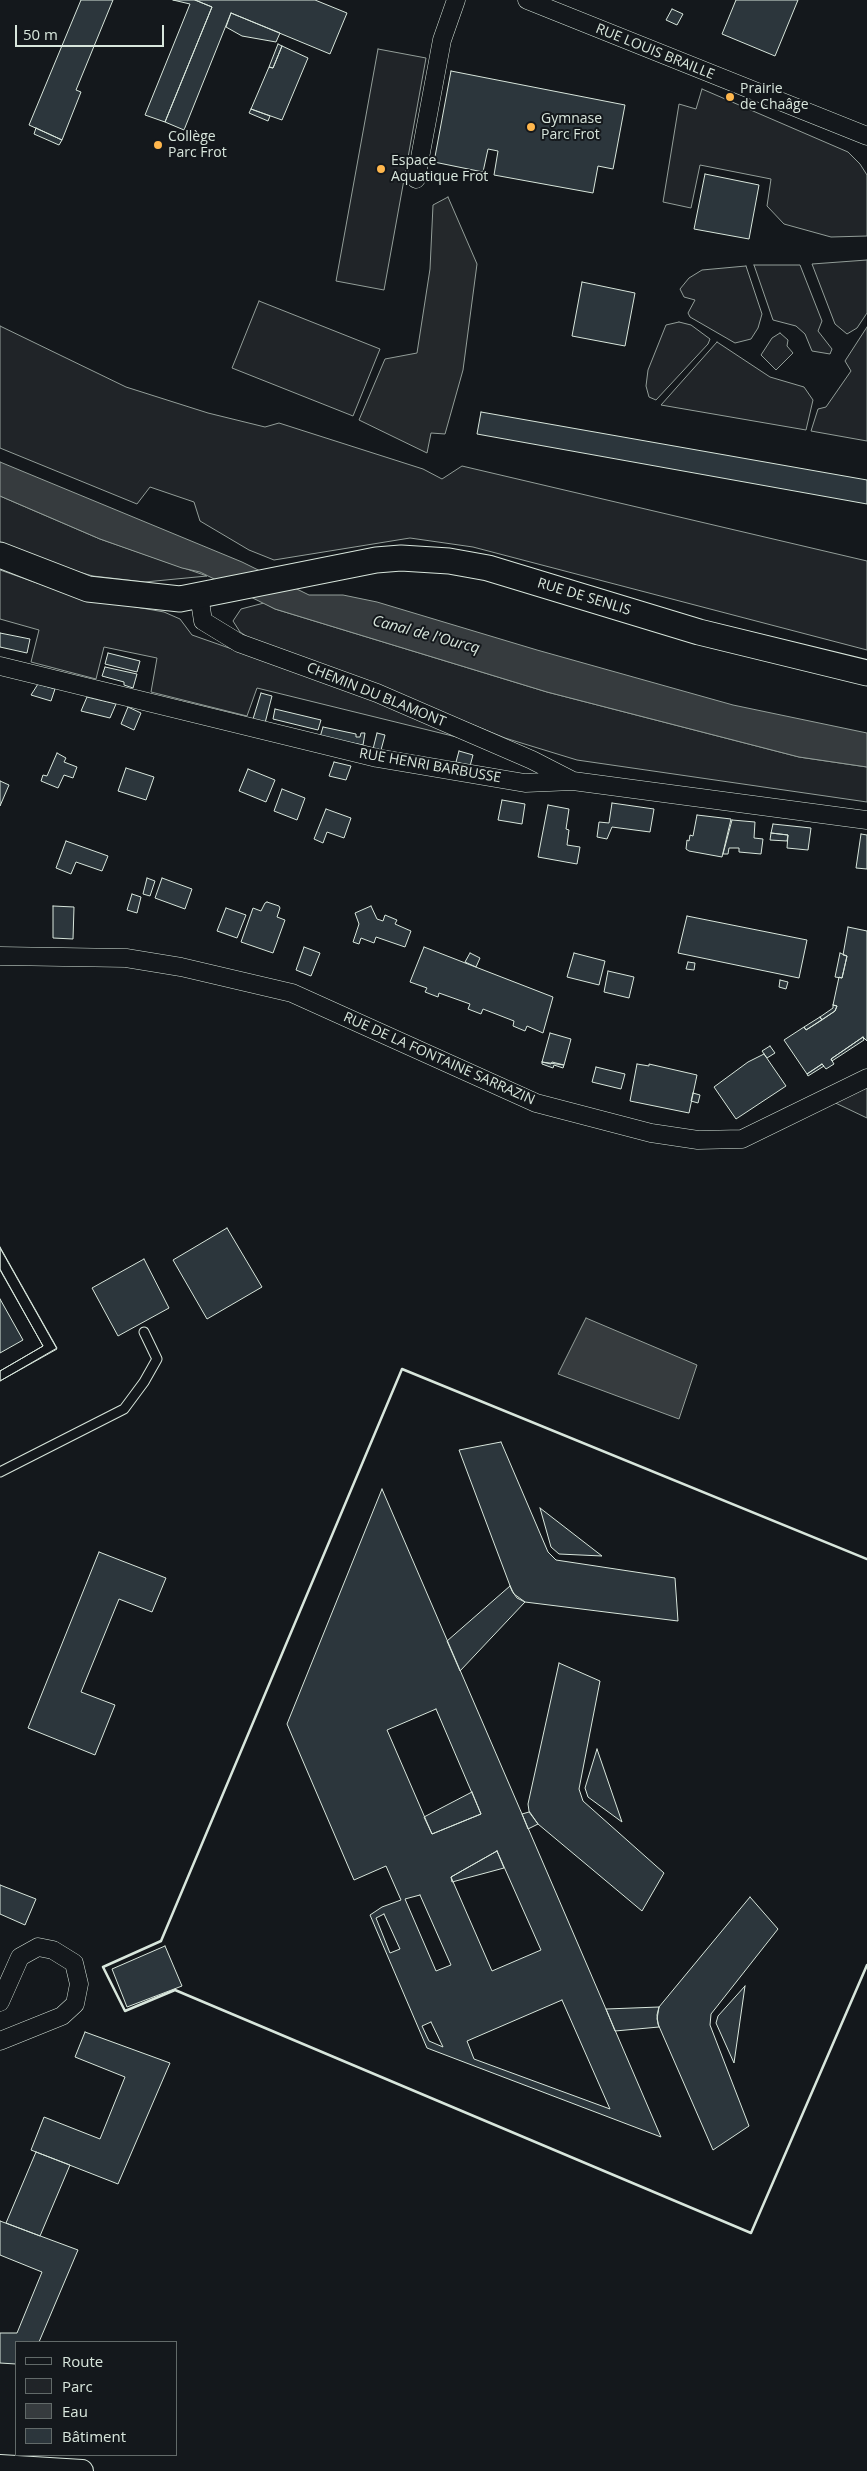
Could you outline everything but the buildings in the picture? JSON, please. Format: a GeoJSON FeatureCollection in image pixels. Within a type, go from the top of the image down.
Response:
{"type":"FeatureCollection","features":[{"type":"Feature","properties":{"kind":"main road","name":"RUE DE SENLIS"},"geometry":{"type":"LineString","coordinates":[[0,555],[88,589],[189,597],[376,560],[401,558],[449,561],[488,568],[699,632],[867,673]]}},
{"type":"Feature","properties":{"kind":"street"},"geometry":{"type":"LineString","coordinates":[[416,179],[442,40],[456,0]]}},
{"type":"Feature","properties":{"kind":"street","name":"RUE LOUIS BRAILLE"},"geometry":{"type":"LineString","coordinates":[[527,0],[867,136]]}},
{"type":"Feature","properties":{"kind":"street","name":"CHEMIN DU BLAMONT"},"geometry":{"type":"LineString","coordinates":[[189,597],[203,621],[239,643],[377,693],[532,760],[573,781]]}},
{"type":"Feature","properties":{"kind":"street","name":"RUE HENRI BARBUSSE"},"geometry":{"type":"LineString","coordinates":[[0,666],[376,758],[525,783],[573,781],[867,820]]}},
{"type":"Feature","properties":{"kind":"street","name":"RUE DE LA FONTAINE SARRAZIN"},"geometry":{"type":"LineString","coordinates":[[0,956],[126,958],[180,967],[292,993],[536,1103],[651,1132],[698,1140],[742,1139],[867,1078]]}},
{"type":"Feature","properties":{"kind":"street"},"geometry":{"type":"LineString","coordinates":[[0,2002],[20,1957],[38,1947],[53,1950],[74,1964],[79,1984],[75,2004],[62,2016],[0,2041]]}},
{"type":"Feature","properties":{"kind":"street"},"geometry":{"type":"LineString","coordinates":[[0,2466],[82,2471]]}},
{"type":"Feature","properties":{"kind":"lane"},"geometry":{"type":"LineString","coordinates":[[0,1472],[124,1409],[144,1382],[157,1359],[144,1332]]}},
{"type":"Feature","properties":{"kind":"green space","name":"Espace Aquatique Frot"},"geometry":{"type":"Polygon","coordinates":[[[378,49],[426,58],[384,290],[336,281],[378,49]]]}},
{"type":"Feature","properties":{"kind":"green space"},"geometry":{"type":"Polygon","coordinates":[[[702,89],[848,152],[860,164],[867,175],[867,236],[831,237],[784,224],[767,206],[771,179],[700,165],[691,208],[663,202],[679,104],[696,109],[702,89]]]}},
{"type":"Feature","properties":{"kind":"green space"},"geometry":{"type":"Polygon","coordinates":[[[867,260],[867,313],[857,328],[847,334],[835,324],[812,264],[867,260]]]}},
{"type":"Feature","properties":{"kind":"green space"},"geometry":{"type":"Polygon","coordinates":[[[754,265],[800,265],[822,321],[818,331],[832,349],[830,354],[812,351],[805,334],[796,326],[773,320],[754,265]]]}},
{"type":"Feature","properties":{"kind":"green space"},"geometry":{"type":"Polygon","coordinates":[[[746,266],[762,314],[758,328],[751,339],[735,343],[690,317],[688,313],[695,300],[684,297],[680,289],[689,278],[702,270],[746,266]]]}},
{"type":"Feature","properties":{"kind":"green space"},"geometry":{"type":"Polygon","coordinates":[[[259,301],[380,349],[353,416],[232,368],[259,301]]]}},
{"type":"Feature","properties":{"kind":"green space"},"geometry":{"type":"Polygon","coordinates":[[[679,322],[691,325],[710,339],[708,344],[656,400],[649,397],[646,386],[648,370],[666,325],[679,322]]]}},
{"type":"Feature","properties":{"kind":"green space"},"geometry":{"type":"Polygon","coordinates":[[[0,326],[126,387],[208,413],[265,427],[279,423],[423,469],[442,479],[462,466],[867,561],[867,650],[473,547],[410,538],[274,560],[249,550],[200,521],[194,502],[150,487],[137,504],[0,448],[0,326]]]}},
{"type":"Feature","properties":{"kind":"green space"},"geometry":{"type":"Polygon","coordinates":[[[867,327],[867,441],[811,431],[818,409],[826,407],[851,371],[845,361],[867,327]]]}},
{"type":"Feature","properties":{"kind":"green space"},"geometry":{"type":"Polygon","coordinates":[[[780,333],[788,340],[787,346],[793,353],[776,370],[761,355],[772,338],[780,333]]]}},
{"type":"Feature","properties":{"kind":"green space"},"geometry":{"type":"Polygon","coordinates":[[[717,342],[770,377],[804,387],[813,400],[806,430],[661,405],[717,342]]]}},
{"type":"Feature","properties":{"kind":"green space"},"geometry":{"type":"Polygon","coordinates":[[[0,496],[100,539],[207,576],[145,582],[93,576],[51,564],[0,543],[0,496]]]}},
{"type":"Feature","properties":{"kind":"green space"},"geometry":{"type":"Polygon","coordinates":[[[0,570],[74,596],[164,612],[180,619],[192,635],[366,696],[481,743],[257,688],[247,716],[151,692],[157,658],[104,647],[96,679],[31,662],[39,630],[0,619],[0,570]]]}},
{"type":"Feature","properties":{"kind":"green space"},"geometry":{"type":"Polygon","coordinates":[[[264,603],[275,609],[547,692],[799,757],[867,767],[867,802],[577,760],[505,738],[361,679],[252,640],[240,632],[233,621],[241,609],[264,603]]]}},
{"type":"Feature","properties":{"kind":"green space"},"geometry":{"type":"Polygon","coordinates":[[[867,1078],[867,1118],[825,1098],[867,1078]]]}},
{"type":"Feature","properties":{"kind":"shaded area"},"geometry":{"type":"Polygon","coordinates":[[[448,197],[477,264],[463,370],[445,434],[431,433],[427,453],[359,420],[385,359],[417,353],[430,269],[433,205],[448,197]]]}},
{"type":"Feature","properties":{"kind":"water","name":"Canal de l'Ourcq"},"geometry":{"type":"Polygon","coordinates":[[[0,462],[242,562],[309,595],[343,595],[377,602],[537,650],[733,705],[867,733],[867,767],[799,757],[547,692],[275,609],[200,572],[182,568],[100,539],[0,496],[0,462]]]}},
{"type":"Feature","properties":{"kind":"water"},"geometry":{"type":"Polygon","coordinates":[[[586,1318],[697,1365],[679,1419],[558,1374],[586,1318]]]}},
{"type":"Feature","properties":{"kind":"wall"},"geometry":{"type":"LineString","coordinates":[[867,1559],[402,1369],[161,1941],[103,1967],[125,2011],[175,1990],[751,2233],[867,1965]]}},
{"type":"Feature","properties":{"kind":"place","name":"Prairie de Chaâge"},"geometry":{"type":"Point","coordinates":[730,97]}},
{"type":"Feature","properties":{"kind":"place","name":"Gymnase Parc Frot"},"geometry":{"type":"Point","coordinates":[531,127]}},
{"type":"Feature","properties":{"kind":"place","name":"Collège Parc Frot"},"geometry":{"type":"Point","coordinates":[158,145]}},
{"type":"Feature","properties":{"kind":"place","name":"Espace Aquatique Frot"},"geometry":{"type":"Point","coordinates":[381,169]}}]}
